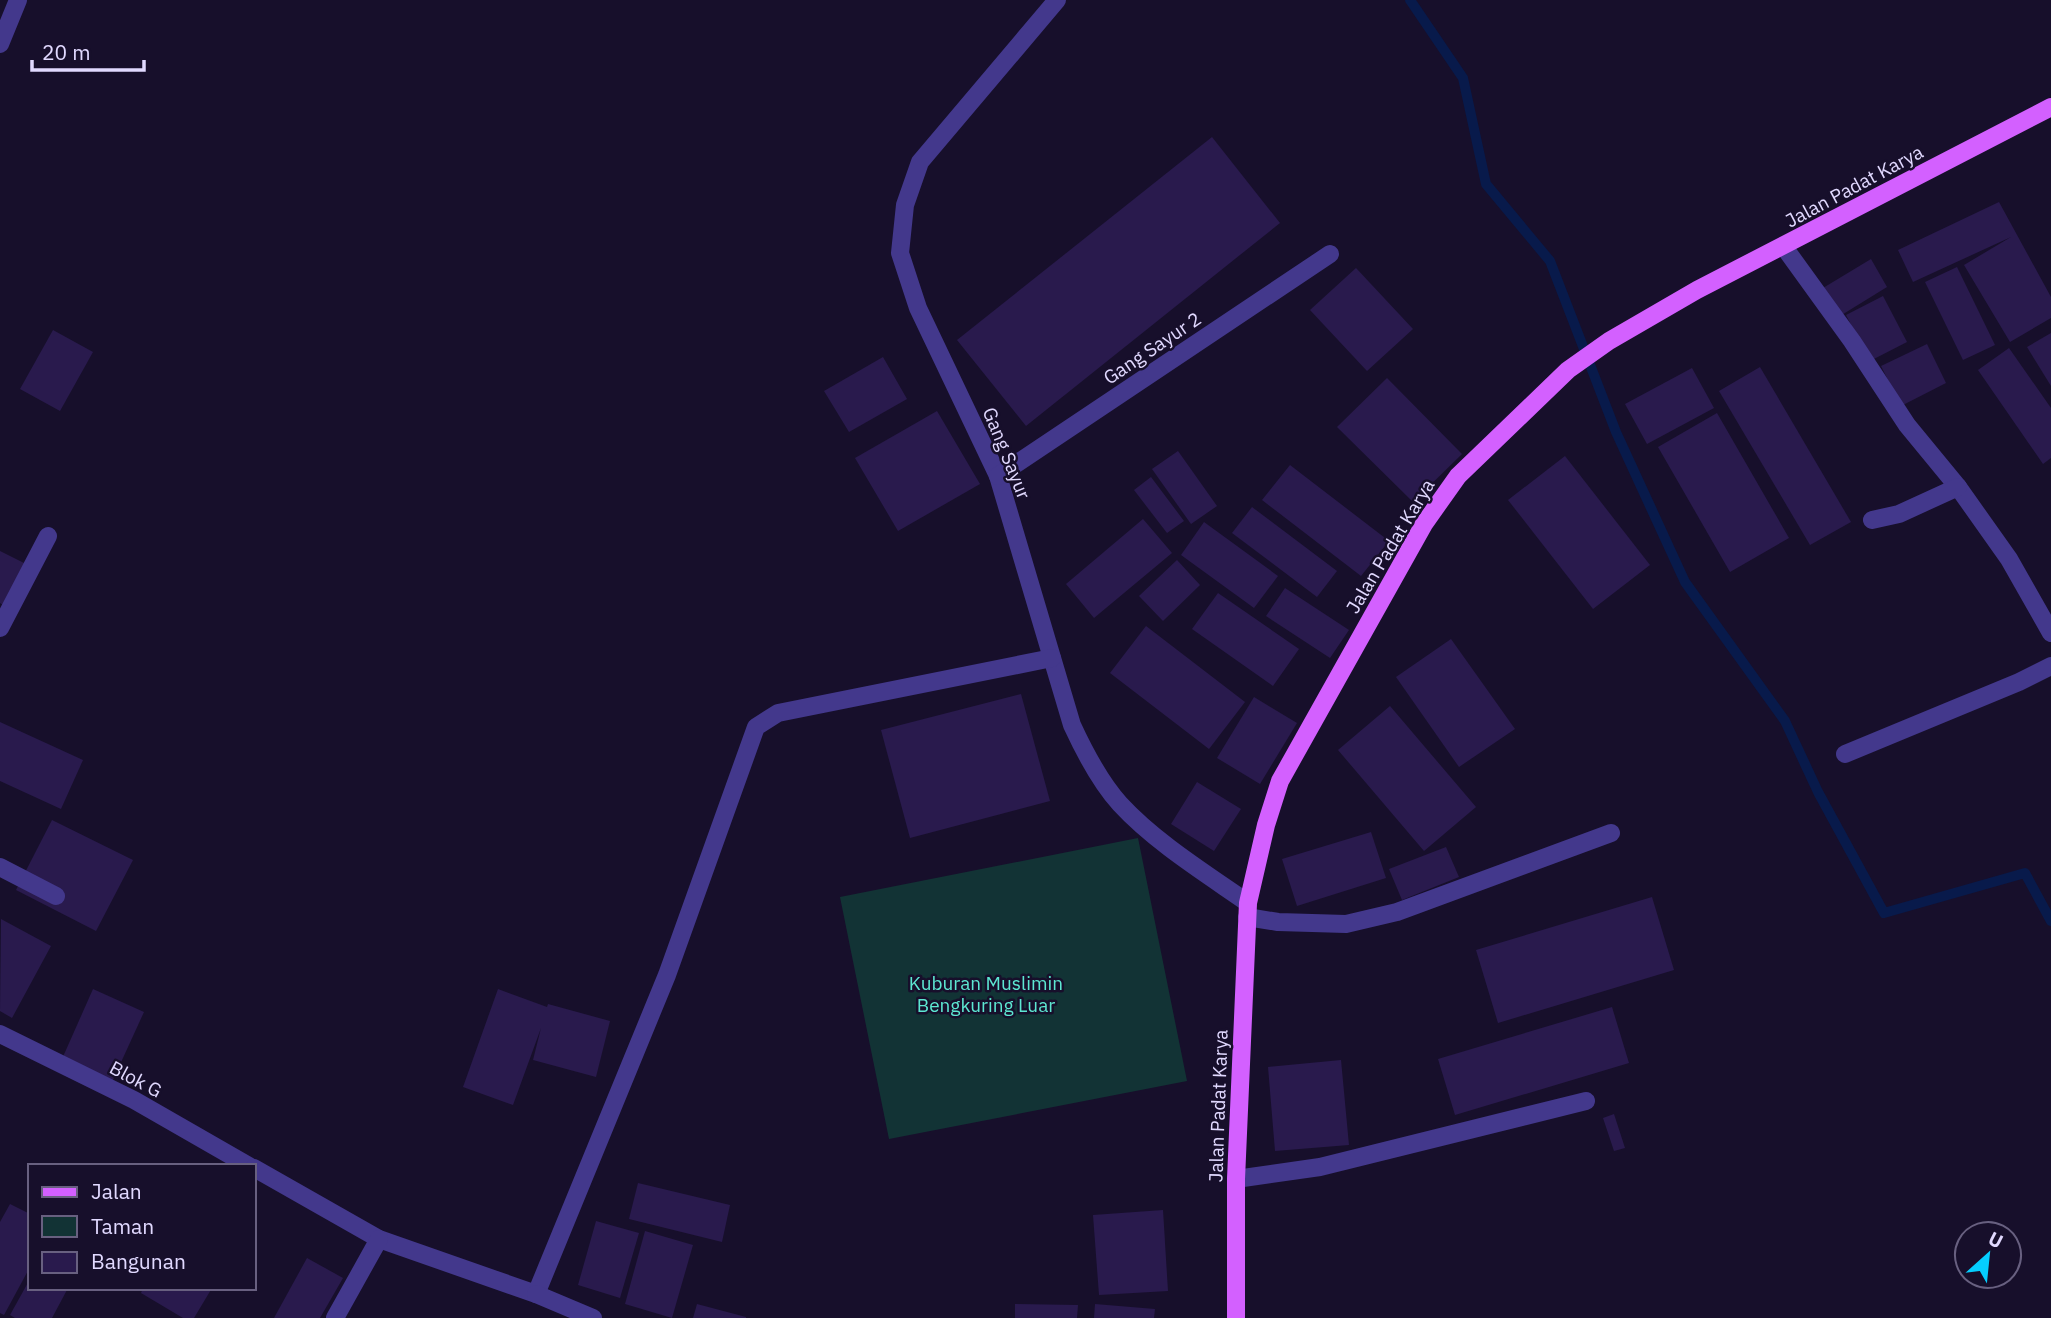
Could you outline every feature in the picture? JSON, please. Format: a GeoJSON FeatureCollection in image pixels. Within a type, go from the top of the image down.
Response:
{"type":"FeatureCollection","features":[{"type":"Feature","properties":{"kind":"main road","name":"Jalan Padat Karya"},"geometry":{"type":"LineString","coordinates":[[1236,1318],[1236,1179],[1248,910],[1266,825],[1280,781],[1400,563],[1458,475],[1569,370],[1609,341],[1698,290],[2051,107]]}},
{"type":"Feature","properties":{"kind":"street"},"geometry":{"type":"LineString","coordinates":[[0,44],[18,0]]}},
{"type":"Feature","properties":{"kind":"street","name":"Gang Sayur"},"geometry":{"type":"LineString","coordinates":[[1057,0],[919,162],[905,205],[900,253],[918,308],[998,476],[1072,725],[1084,751],[1119,803],[1248,910]]}},
{"type":"Feature","properties":{"kind":"street"},"geometry":{"type":"LineString","coordinates":[[1784,247],[1852,341],[1907,425],[1958,487],[2009,559],[2051,633]]}},
{"type":"Feature","properties":{"kind":"street","name":"Gang Sayur 2"},"geometry":{"type":"LineString","coordinates":[[998,476],[1330,254]]}},
{"type":"Feature","properties":{"kind":"street"},"geometry":{"type":"LineString","coordinates":[[1872,520],[1899,514],[1958,487]]}},
{"type":"Feature","properties":{"kind":"street"},"geometry":{"type":"LineString","coordinates":[[0,628],[48,536]]}},
{"type":"Feature","properties":{"kind":"street"},"geometry":{"type":"LineString","coordinates":[[536,1294],[667,975],[756,727],[778,713],[1052,658]]}},
{"type":"Feature","properties":{"kind":"street"},"geometry":{"type":"LineString","coordinates":[[1845,754],[2019,682],[2051,666]]}},
{"type":"Feature","properties":{"kind":"street"},"geometry":{"type":"LineString","coordinates":[[1248,910],[1279,922],[1346,924],[1398,912],[1611,833]]}},
{"type":"Feature","properties":{"kind":"street"},"geometry":{"type":"LineString","coordinates":[[0,867],[56,896]]}},
{"type":"Feature","properties":{"kind":"street","name":"Blok G"},"geometry":{"type":"LineString","coordinates":[[0,1034],[134,1100],[247,1164]]}},
{"type":"Feature","properties":{"kind":"street"},"geometry":{"type":"LineString","coordinates":[[1236,1179],[1320,1167],[1586,1101]]}},
{"type":"Feature","properties":{"kind":"street","name":"Blok G"},"geometry":{"type":"LineString","coordinates":[[256,1169],[379,1239],[536,1294],[593,1318]]}},
{"type":"Feature","properties":{"kind":"street"},"geometry":{"type":"LineString","coordinates":[[335,1318],[379,1239]]}},
{"type":"Feature","properties":{"kind":"green space","name":"Kuburan Muslimin Bengkuring Luar"},"geometry":{"type":"Polygon","coordinates":[[[1138,838],[1187,1081],[889,1139],[840,897],[1138,838]]]}},
{"type":"Feature","properties":{"kind":"building"},"geometry":{"type":"Polygon","coordinates":[[[1212,137],[1280,223],[1026,426],[957,340],[1212,137]]]}},
{"type":"Feature","properties":{"kind":"building"},"geometry":{"type":"Polygon","coordinates":[[[1999,202],[2051,297],[2051,318],[2010,342],[1964,265],[2011,237],[1913,282],[1898,250],[1999,202]]]}},
{"type":"Feature","properties":{"kind":"building"},"geometry":{"type":"Polygon","coordinates":[[[1871,259],[1887,287],[1840,316],[1823,288],[1871,259]]]}},
{"type":"Feature","properties":{"kind":"building"},"geometry":{"type":"Polygon","coordinates":[[[1957,267],[1995,345],[1963,360],[1925,282],[1957,267]]]}},
{"type":"Feature","properties":{"kind":"building"},"geometry":{"type":"Polygon","coordinates":[[[1356,268],[1413,329],[1367,371],[1310,310],[1356,268]]]}},
{"type":"Feature","properties":{"kind":"building"},"geometry":{"type":"Polygon","coordinates":[[[1883,296],[1907,342],[1870,361],[1846,315],[1883,296]]]}},
{"type":"Feature","properties":{"kind":"building"},"geometry":{"type":"Polygon","coordinates":[[[53,330],[93,352],[60,411],[20,389],[53,330]]]}},
{"type":"Feature","properties":{"kind":"building"},"geometry":{"type":"Polygon","coordinates":[[[2051,333],[2051,386],[2027,347],[2051,333]]]}},
{"type":"Feature","properties":{"kind":"building"},"geometry":{"type":"Polygon","coordinates":[[[1927,344],[1946,383],[1901,406],[1881,366],[1927,344]]]}},
{"type":"Feature","properties":{"kind":"building"},"geometry":{"type":"Polygon","coordinates":[[[2009,348],[2051,408],[2051,458],[2043,464],[1978,370],[2009,348]]]}},
{"type":"Feature","properties":{"kind":"building"},"geometry":{"type":"Polygon","coordinates":[[[883,357],[907,399],[849,432],[824,391],[883,357]]]}},
{"type":"Feature","properties":{"kind":"building"},"geometry":{"type":"Polygon","coordinates":[[[1760,367],[1851,522],[1810,545],[1719,391],[1760,367]]]}},
{"type":"Feature","properties":{"kind":"building"},"geometry":{"type":"Polygon","coordinates":[[[1692,368],[1714,408],[1647,444],[1625,404],[1692,368]]]}},
{"type":"Feature","properties":{"kind":"building"},"geometry":{"type":"Polygon","coordinates":[[[1387,378],[1462,454],[1413,502],[1337,427],[1387,378]]]}},
{"type":"Feature","properties":{"kind":"building"},"geometry":{"type":"Polygon","coordinates":[[[937,411],[980,484],[898,531],[855,458],[937,411]]]}},
{"type":"Feature","properties":{"kind":"building"},"geometry":{"type":"Polygon","coordinates":[[[1717,413],[1789,538],[1730,572],[1658,447],[1717,413]]]}},
{"type":"Feature","properties":{"kind":"building"},"geometry":{"type":"Polygon","coordinates":[[[1178,451],[1217,506],[1191,524],[1152,469],[1178,451]]]}},
{"type":"Feature","properties":{"kind":"building"},"geometry":{"type":"Polygon","coordinates":[[[1565,456],[1650,565],[1593,609],[1508,500],[1565,456]]]}},
{"type":"Feature","properties":{"kind":"building"},"geometry":{"type":"Polygon","coordinates":[[[1290,465],[1389,541],[1361,576],[1262,500],[1290,465]]]}},
{"type":"Feature","properties":{"kind":"building"},"geometry":{"type":"Polygon","coordinates":[[[1151,477],[1184,521],[1167,533],[1134,490],[1151,477]]]}},
{"type":"Feature","properties":{"kind":"building"},"geometry":{"type":"Polygon","coordinates":[[[1252,507],[1337,571],[1317,597],[1232,533],[1252,507]]]}},
{"type":"Feature","properties":{"kind":"building"},"geometry":{"type":"Polygon","coordinates":[[[1143,519],[1172,553],[1094,618],[1066,584],[1143,519]]]}},
{"type":"Feature","properties":{"kind":"building"},"geometry":{"type":"Polygon","coordinates":[[[1204,522],[1278,576],[1254,608],[1181,555],[1204,522]]]}},
{"type":"Feature","properties":{"kind":"building"},"geometry":{"type":"Polygon","coordinates":[[[0,551],[26,564],[3,605],[0,603],[0,551]]]}},
{"type":"Feature","properties":{"kind":"building"},"geometry":{"type":"Polygon","coordinates":[[[1177,560],[1200,585],[1163,621],[1139,596],[1177,560]]]}},
{"type":"Feature","properties":{"kind":"building"},"geometry":{"type":"Polygon","coordinates":[[[1285,588],[1349,630],[1330,658],[1266,616],[1285,588]]]}},
{"type":"Feature","properties":{"kind":"building"},"geometry":{"type":"Polygon","coordinates":[[[1218,593],[1299,649],[1273,686],[1192,629],[1218,593]]]}},
{"type":"Feature","properties":{"kind":"building"},"geometry":{"type":"Polygon","coordinates":[[[1146,626],[1245,702],[1209,749],[1110,673],[1146,626]]]}},
{"type":"Feature","properties":{"kind":"building"},"geometry":{"type":"Polygon","coordinates":[[[1451,639],[1515,729],[1459,767],[1396,677],[1451,639]]]}},
{"type":"Feature","properties":{"kind":"building"},"geometry":{"type":"Polygon","coordinates":[[[1021,694],[1050,801],[910,838],[881,730],[1021,694]]]}},
{"type":"Feature","properties":{"kind":"building"},"geometry":{"type":"Polygon","coordinates":[[[1254,697],[1297,723],[1260,784],[1217,758],[1254,697]]]}},
{"type":"Feature","properties":{"kind":"building"},"geometry":{"type":"Polygon","coordinates":[[[1390,706],[1476,807],[1424,851],[1338,750],[1390,706]]]}},
{"type":"Feature","properties":{"kind":"building"},"geometry":{"type":"Polygon","coordinates":[[[0,722],[83,760],[61,809],[0,781],[0,722]]]}},
{"type":"Feature","properties":{"kind":"building"},"geometry":{"type":"Polygon","coordinates":[[[1197,782],[1241,809],[1214,851],[1171,824],[1197,782]]]}},
{"type":"Feature","properties":{"kind":"building"},"geometry":{"type":"Polygon","coordinates":[[[52,820],[133,860],[96,931],[16,890],[52,820]]]}},
{"type":"Feature","properties":{"kind":"building"},"geometry":{"type":"Polygon","coordinates":[[[1371,832],[1386,878],[1297,906],[1282,859],[1371,832]]]}},
{"type":"Feature","properties":{"kind":"building"},"geometry":{"type":"Polygon","coordinates":[[[1446,847],[1459,877],[1402,900],[1389,869],[1446,847]]]}},
{"type":"Feature","properties":{"kind":"building"},"geometry":{"type":"Polygon","coordinates":[[[1652,897],[1674,970],[1498,1023],[1476,950],[1652,897]]]}},
{"type":"Feature","properties":{"kind":"building"},"geometry":{"type":"Polygon","coordinates":[[[1,919],[51,946],[12,1018],[0,1011],[1,919]]]}},
{"type":"Feature","properties":{"kind":"building"},"geometry":{"type":"Polygon","coordinates":[[[93,989],[144,1012],[112,1082],[62,1059],[93,989]]]}},
{"type":"Feature","properties":{"kind":"building"},"geometry":{"type":"Polygon","coordinates":[[[498,989],[547,1007],[548,1004],[610,1021],[596,1077],[533,1060],[541,1028],[513,1105],[463,1087],[498,989]]]}},
{"type":"Feature","properties":{"kind":"building"},"geometry":{"type":"Polygon","coordinates":[[[1612,1007],[1629,1063],[1455,1115],[1438,1059],[1612,1007]]]}},
{"type":"Feature","properties":{"kind":"building"},"geometry":{"type":"Polygon","coordinates":[[[1341,1060],[1349,1145],[1275,1151],[1268,1067],[1341,1060]]]}},
{"type":"Feature","properties":{"kind":"building"},"geometry":{"type":"Polygon","coordinates":[[[1614,1114],[1625,1148],[1614,1151],[1603,1118],[1614,1114]]]}},
{"type":"Feature","properties":{"kind":"building"},"geometry":{"type":"Polygon","coordinates":[[[638,1183],[730,1205],[722,1242],[629,1219],[638,1183]]]}},
{"type":"Feature","properties":{"kind":"building"},"geometry":{"type":"Polygon","coordinates":[[[10,1204],[28,1213],[28,1271],[4,1315],[0,1313],[0,1222],[10,1204]]]}},
{"type":"Feature","properties":{"kind":"building"},"geometry":{"type":"Polygon","coordinates":[[[1163,1210],[1168,1291],[1099,1295],[1093,1215],[1163,1210]]]}},
{"type":"Feature","properties":{"kind":"building"},"geometry":{"type":"Polygon","coordinates":[[[596,1221],[639,1233],[620,1298],[578,1285],[596,1221]]]}},
{"type":"Feature","properties":{"kind":"building"},"geometry":{"type":"Polygon","coordinates":[[[645,1231],[693,1245],[672,1318],[625,1304],[645,1231]]]}},
{"type":"Feature","properties":{"kind":"building"},"geometry":{"type":"Polygon","coordinates":[[[307,1258],[343,1278],[320,1318],[274,1318],[307,1258]]]}},
{"type":"Feature","properties":{"kind":"building"},"geometry":{"type":"Polygon","coordinates":[[[28,1283],[28,1290],[67,1290],[52,1318],[15,1318],[10,1315],[28,1283]]]}},
{"type":"Feature","properties":{"kind":"building"},"geometry":{"type":"Polygon","coordinates":[[[142,1290],[211,1290],[194,1318],[183,1318],[141,1293],[142,1290]]]}},
{"type":"Feature","properties":{"kind":"building"},"geometry":{"type":"Polygon","coordinates":[[[697,1304],[746,1317],[746,1318],[693,1318],[697,1304]]]}},
{"type":"Feature","properties":{"kind":"building"},"geometry":{"type":"Polygon","coordinates":[[[1015,1304],[1078,1305],[1077,1318],[1015,1318],[1015,1304]]]}},
{"type":"Feature","properties":{"kind":"building"},"geometry":{"type":"Polygon","coordinates":[[[1095,1304],[1155,1309],[1154,1318],[1094,1318],[1095,1304]]]}},
{"type":"Feature","properties":{"kind":"waterway"},"geometry":{"type":"LineString","coordinates":[[1410,0],[1463,78],[1486,184],[1550,261],[1616,432],[1685,582],[1785,721],[1818,792],[1884,913],[2025,873],[2051,921]]}}]}
